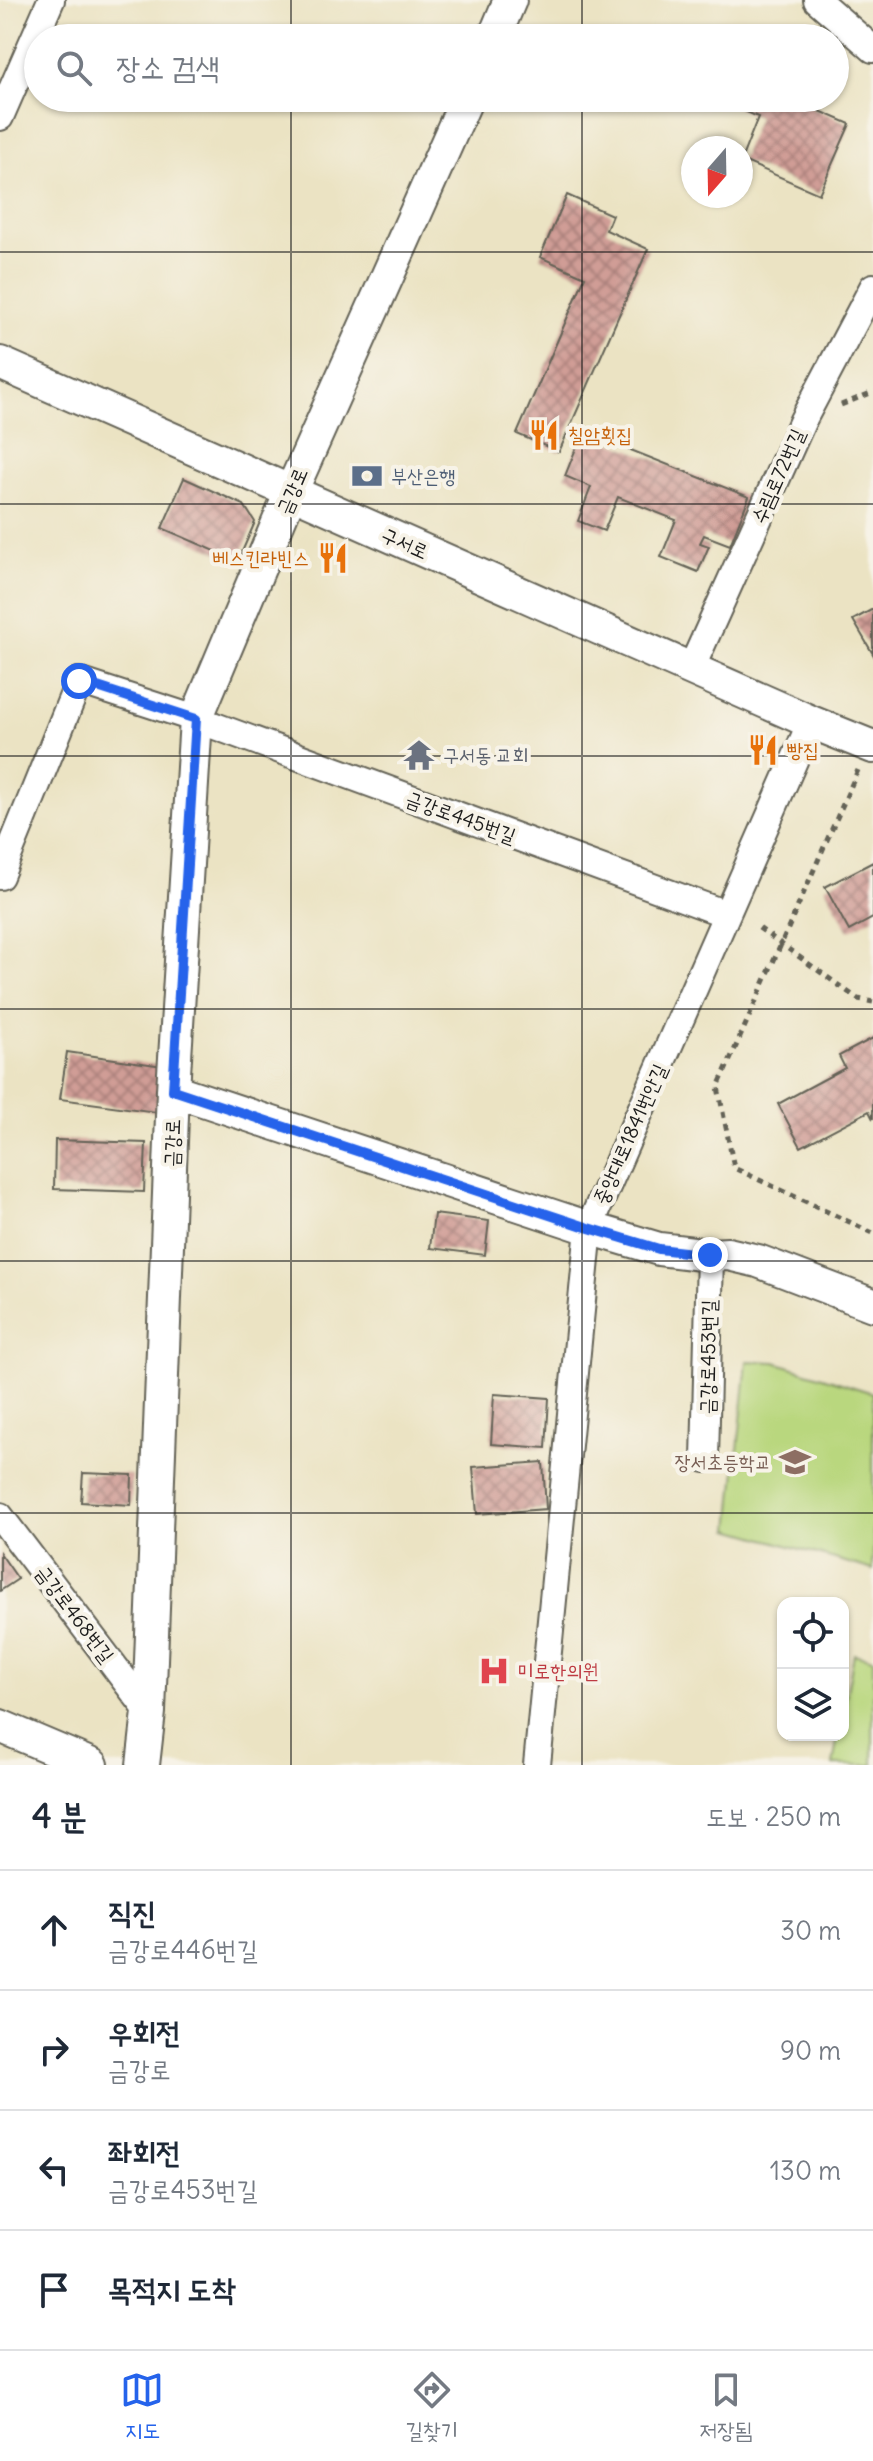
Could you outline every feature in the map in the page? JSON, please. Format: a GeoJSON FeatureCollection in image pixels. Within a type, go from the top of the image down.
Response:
{"type":"FeatureCollection","features":[{"type":"Feature","properties":{"kind":"street"},"geometry":{"type":"LineString","coordinates":[[41,24],[51,0]]}},
{"type":"Feature","properties":{"kind":"street"},"geometry":{"type":"LineString","coordinates":[[500,24],[510,0]]}},
{"type":"Feature","properties":{"kind":"street"},"geometry":{"type":"LineString","coordinates":[[817,0],[844,24]]}},
{"type":"Feature","properties":{"kind":"street"},"geometry":{"type":"LineString","coordinates":[[849,28],[873,49]]}},
{"type":"Feature","properties":{"kind":"street"},"geometry":{"type":"LineString","coordinates":[[0,117],[24,62]]}},
{"type":"Feature","properties":{"kind":"street","name":"금강로"},"geometry":{"type":"LineString","coordinates":[[143,1765],[149,1712],[173,1090],[196,719],[291,492],[461,112]]}},
{"type":"Feature","properties":{"kind":"street","name":"수림로72번길"},"geometry":{"type":"LineString","coordinates":[[691,669],[803,420],[873,287]]}},
{"type":"Feature","properties":{"kind":"street","name":"구서로"},"geometry":{"type":"LineString","coordinates":[[0,363],[871,746]]}},
{"type":"Feature","properties":{"kind":"street","name":"금강로445번길"},"geometry":{"type":"LineString","coordinates":[[0,876],[79,681],[196,719],[726,914]]}},
{"type":"Feature","properties":{"kind":"street","name":"중앙대로1841번안길"},"geometry":{"type":"LineString","coordinates":[[537,1765],[589,1228],[811,722]]}},
{"type":"Feature","properties":{"kind":"street"},"geometry":{"type":"LineString","coordinates":[[173,1090],[589,1228],[659,1249],[728,1254],[758,1261],[873,1305]]}},
{"type":"Feature","properties":{"kind":"street","name":"금강로453번길"},"geometry":{"type":"LineString","coordinates":[[705,1459],[710,1255]]}},
{"type":"Feature","properties":{"kind":"street","name":"금강로468번길"},"geometry":{"type":"LineString","coordinates":[[0,1516],[149,1712]]}},
{"type":"Feature","properties":{"kind":"street"},"geometry":{"type":"LineString","coordinates":[[0,1726],[92,1765]]}},
{"type":"Feature","properties":{"kind":"path"},"geometry":{"type":"LineString","coordinates":[[871,746],[718,1087],[734,1168],[873,1233]]}},
{"type":"Feature","properties":{"kind":"path"},"geometry":{"type":"LineString","coordinates":[[759,928],[858,999],[873,1002]]}},
{"type":"Feature","properties":{"kind":"green space","name":"장서초등학교"},"geometry":{"type":"Polygon","coordinates":[[[747,1361],[775,1362],[873,1393],[873,1570],[730,1529],[747,1361]]]}},
{"type":"Feature","properties":{"kind":"green space"},"geometry":{"type":"Polygon","coordinates":[[[854,1654],[873,1659],[873,1765],[833,1765],[837,1741],[849,1741],[849,1680],[854,1654]]]}},
{"type":"Feature","properties":{"kind":"building"},"geometry":{"type":"Polygon","coordinates":[[[747,112],[822,112],[850,124],[819,194],[753,165],[753,136],[750,136],[758,117],[747,112]]]}},
{"type":"Feature","properties":{"kind":"building"},"geometry":{"type":"Polygon","coordinates":[[[567,195],[612,215],[606,230],[648,249],[559,452],[517,434],[585,277],[540,257],[567,195]]]}},
{"type":"Feature","properties":{"kind":"building"},"geometry":{"type":"Polygon","coordinates":[[[583,431],[749,497],[730,545],[704,535],[700,543],[709,546],[698,572],[661,557],[676,520],[618,497],[604,531],[578,521],[591,487],[565,476],[583,431]]]}},
{"type":"Feature","properties":{"kind":"building"},"geometry":{"type":"Polygon","coordinates":[[[184,478],[244,505],[255,522],[238,561],[162,528],[184,478]]]}},
{"type":"Feature","properties":{"kind":"building"},"geometry":{"type":"Polygon","coordinates":[[[873,609],[873,654],[853,620],[873,609]]]}},
{"type":"Feature","properties":{"kind":"building"},"geometry":{"type":"Polygon","coordinates":[[[873,862],[873,918],[849,931],[825,887],[873,862]]]}},
{"type":"Feature","properties":{"kind":"building"},"geometry":{"type":"Polygon","coordinates":[[[873,1038],[873,1119],[869,1111],[801,1147],[778,1104],[845,1068],[839,1056],[873,1038]]]}},
{"type":"Feature","properties":{"kind":"building"},"geometry":{"type":"Polygon","coordinates":[[[67,1052],[163,1066],[156,1112],[60,1099],[67,1052]]]}},
{"type":"Feature","properties":{"kind":"building"},"geometry":{"type":"Polygon","coordinates":[[[55,1140],[146,1143],[144,1192],[54,1189],[55,1140]]]}},
{"type":"Feature","properties":{"kind":"building"},"geometry":{"type":"Polygon","coordinates":[[[434,1214],[489,1221],[485,1255],[430,1248],[434,1214]]]}},
{"type":"Feature","properties":{"kind":"building"},"geometry":{"type":"Polygon","coordinates":[[[494,1394],[549,1398],[546,1448],[491,1444],[494,1394]]]}},
{"type":"Feature","properties":{"kind":"building"},"geometry":{"type":"Polygon","coordinates":[[[543,1462],[546,1509],[477,1514],[473,1467],[543,1462]]]}},
{"type":"Feature","properties":{"kind":"building"},"geometry":{"type":"Polygon","coordinates":[[[83,1473],[132,1475],[131,1505],[81,1502],[83,1473]]]}},
{"type":"Feature","properties":{"kind":"building"},"geometry":{"type":"Polygon","coordinates":[[[0,1553],[18,1579],[0,1591],[0,1553]]]}},
{"type":"Feature","properties":{"kind":"place","name":"칠암횟집"},"geometry":{"type":"Point","coordinates":[544,435]}},
{"type":"Feature","properties":{"kind":"place","name":"부산은행"},"geometry":{"type":"Point","coordinates":[367,476]}},
{"type":"Feature","properties":{"kind":"place","name":"베스킨라빈스"},"geometry":{"type":"Point","coordinates":[333,558]}},
{"type":"Feature","properties":{"kind":"place","name":"빵집"},"geometry":{"type":"Point","coordinates":[763,750]}},
{"type":"Feature","properties":{"kind":"place","name":"구서동 교회"},"geometry":{"type":"Point","coordinates":[419,755]}},
{"type":"Feature","properties":{"kind":"place","name":"장서초등학교"},"geometry":{"type":"Point","coordinates":[795,1462]}},
{"type":"Feature","properties":{"kind":"place","name":"미로한의원"},"geometry":{"type":"Point","coordinates":[494,1671]}},
{"type":"Feature","properties":{"kind":"route"},"geometry":{"type":"LineString","coordinates":[[79,681],[196,719],[173,1090],[589,1228],[659,1249],[710,1255]]}}]}
